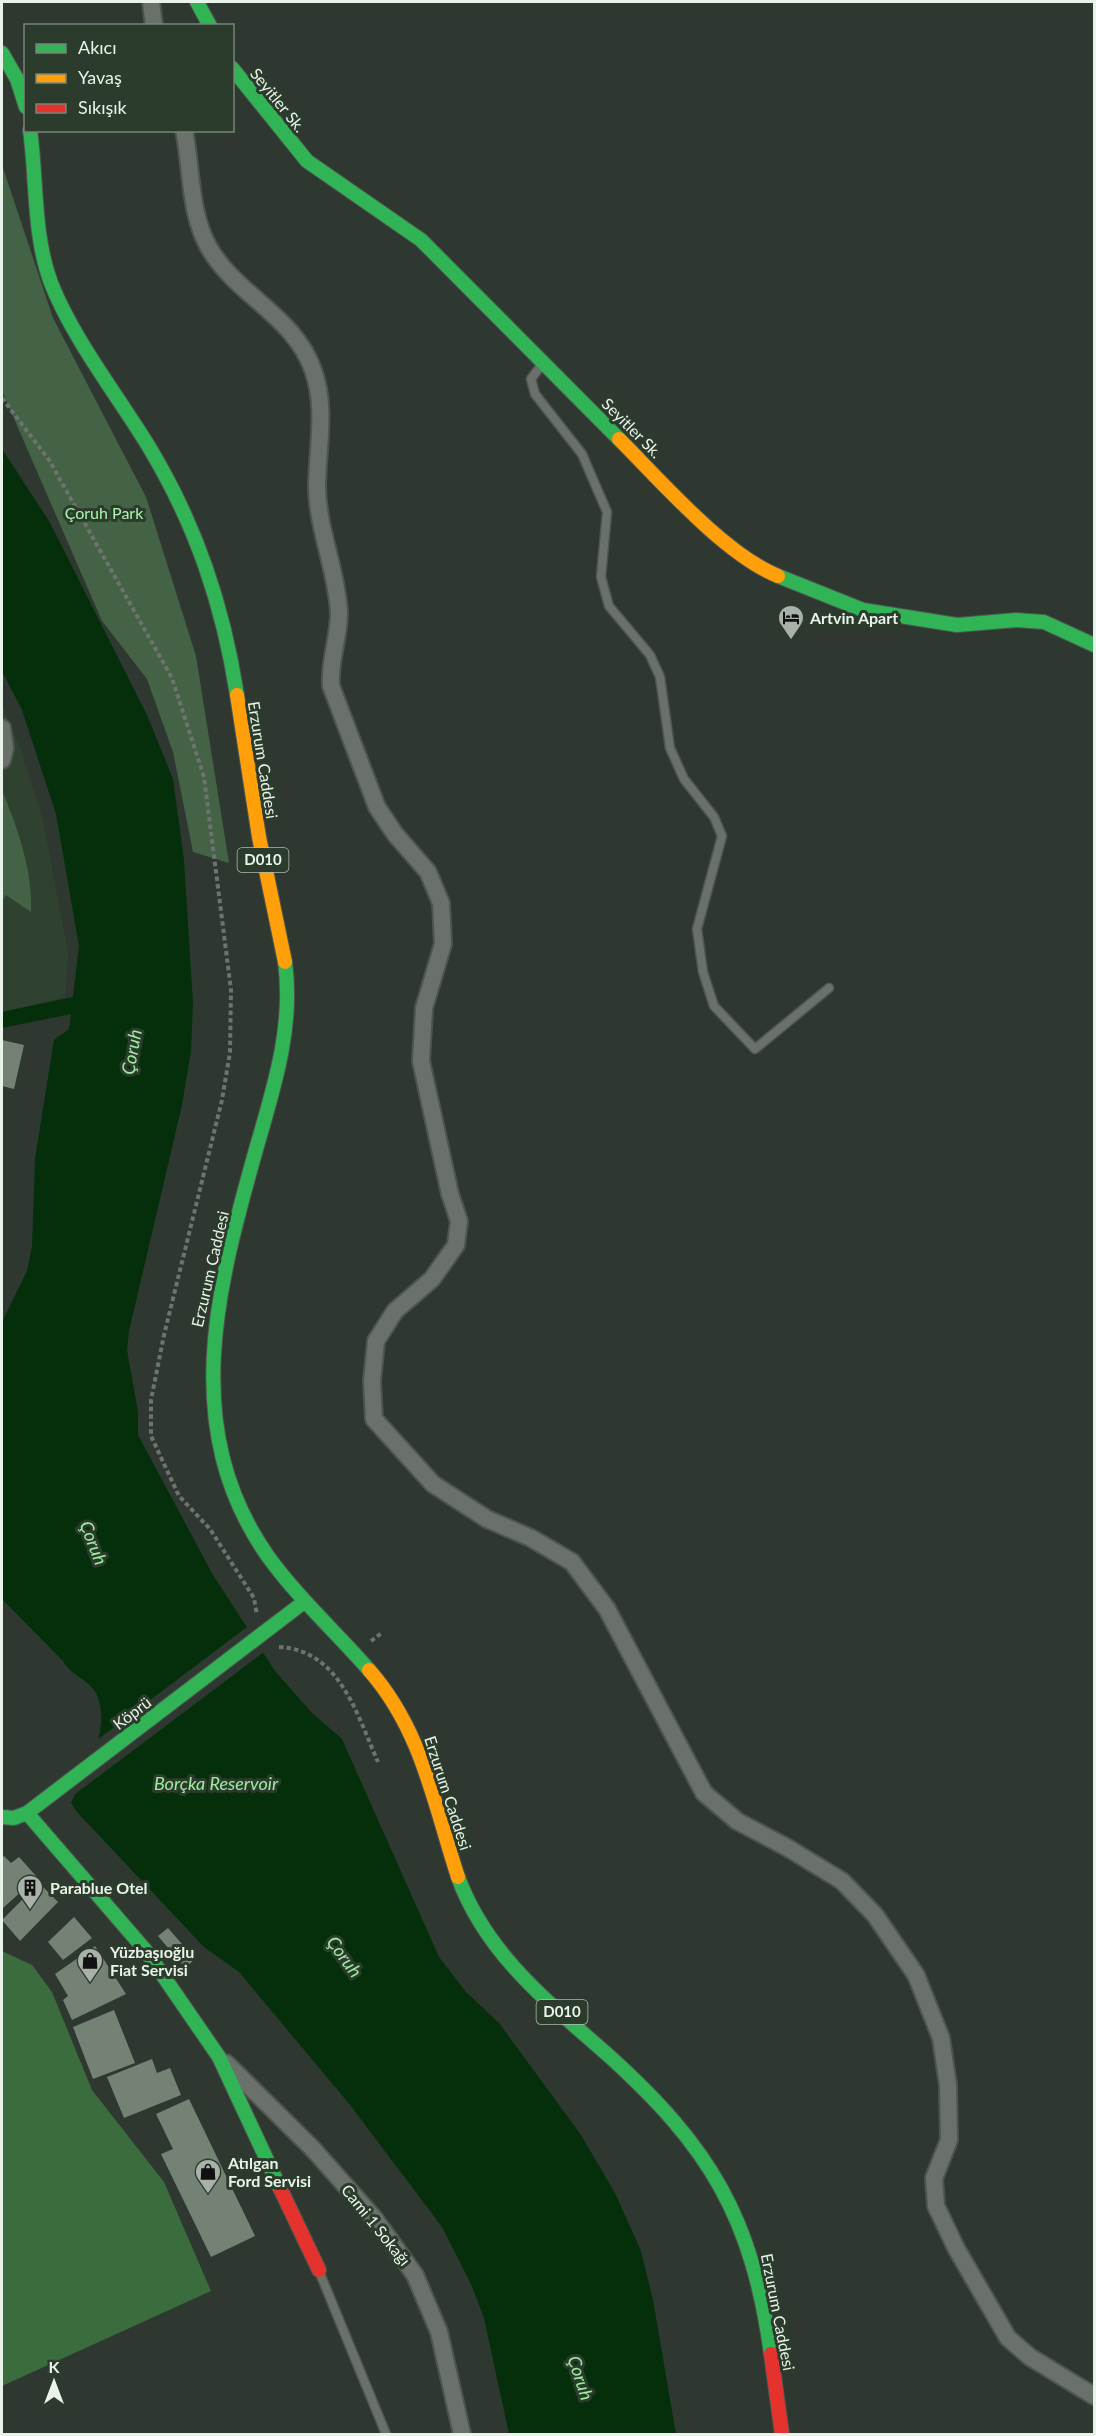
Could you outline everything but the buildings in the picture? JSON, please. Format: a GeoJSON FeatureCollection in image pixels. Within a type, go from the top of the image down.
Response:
{"type":"FeatureCollection","features":[{"type":"Feature","properties":{"kind":"main road"},"geometry":{"type":"LineString","coordinates":[[197,2],[209,24]]}},
{"type":"Feature","properties":{"kind":"main road"},"geometry":{"type":"LineString","coordinates":[[2,53],[17,79],[24,101]]}},
{"type":"Feature","properties":{"kind":"main road","name":"Seyitler Sk."},"geometry":{"type":"LineString","coordinates":[[234,70],[307,161],[421,240],[691,511],[756,567],[863,610],[957,625],[1016,620],[1044,622],[1095,645]]}},
{"type":"Feature","properties":{"kind":"main road","name":"Erzurum Caddesi"},"geometry":{"type":"LineString","coordinates":[[30,132],[40,234],[52,284],[112,391],[184,508],[213,583],[224,633],[259,839],[286,962],[288,1020],[276,1078],[224,1272],[212,1335],[210,1388],[221,1452],[244,1517],[304,1602],[394,1702],[416,1741],[466,1900],[488,1938],[512,1965],[666,2111],[708,2163],[725,2192],[751,2252],[760,2290],[782,2434]]}},
{"type":"Feature","properties":{"kind":"main road","name":"Köprü"},"geometry":{"type":"LineString","coordinates":[[27,1814],[304,1602]]}},
{"type":"Feature","properties":{"kind":"main road"},"geometry":{"type":"LineString","coordinates":[[2,1817],[14,1818],[27,1814],[146,1951],[219,2057],[319,2271]]}},
{"type":"Feature","properties":{"kind":"street"},"geometry":{"type":"LineString","coordinates":[[151,2],[154,24]]}},
{"type":"Feature","properties":{"kind":"street"},"geometry":{"type":"LineString","coordinates":[[184,132],[196,212],[208,246],[231,276],[289,328],[313,368],[321,399],[319,506],[339,614],[330,672],[331,686],[376,807],[395,834],[428,872],[436,887],[444,917],[443,944],[424,1008],[421,1061],[447,1184],[458,1212],[459,1234],[450,1256],[432,1279],[395,1311],[376,1341],[372,1380],[374,1419],[433,1484],[487,1519],[531,1538],[572,1562],[607,1609],[704,1793],[737,1821],[788,1848],[842,1881],[875,1915],[916,1975],[941,2038],[948,2085],[949,2140],[934,2178],[936,2206],[956,2248],[1008,2338],[1030,2357],[1095,2396]]}},
{"type":"Feature","properties":{"kind":"street"},"geometry":{"type":"LineString","coordinates":[[2,728],[5,747],[2,760]]}},
{"type":"Feature","properties":{"kind":"street","name":"Cami 1 Sokağı"},"geometry":{"type":"LineString","coordinates":[[219,2057],[313,2149],[374,2218],[410,2267],[425,2294],[439,2332],[462,2434]]}},
{"type":"Feature","properties":{"kind":"lane"},"geometry":{"type":"LineString","coordinates":[[543,363],[531,379],[536,394],[582,454],[608,512],[601,577],[609,606],[650,655],[660,676],[670,747],[684,779],[714,817],[722,836],[698,928],[703,972],[714,1006],[755,1048],[829,988]]}},
{"type":"Feature","properties":{"kind":"lane"},"geometry":{"type":"LineString","coordinates":[[319,2271],[386,2434]]}},
{"type":"Feature","properties":{"kind":"path"},"geometry":{"type":"LineString","coordinates":[[2,398],[49,460],[172,678],[204,777],[231,990],[230,1052],[222,1100],[164,1335],[151,1400],[151,1436],[179,1496],[210,1529],[254,1598],[257,1617]]}},
{"type":"Feature","properties":{"kind":"path"},"geometry":{"type":"LineString","coordinates":[[273,1646],[302,1650],[332,1671],[346,1691],[378,1762]]}},
{"type":"Feature","properties":{"kind":"shaded area"},"geometry":{"type":"Polygon","coordinates":[[[2,705],[19,744],[43,820],[68,953],[65,997],[2,1012],[2,705]]]}},
{"type":"Feature","properties":{"kind":"shaded area"},"geometry":{"type":"Polygon","coordinates":[[[2,1951],[32,1965],[52,1992],[92,2090],[164,2182],[211,2291],[2,2386],[2,1951]]]}},
{"type":"Feature","properties":{"kind":"green space","name":"Çoruh Park"},"geometry":{"type":"Polygon","coordinates":[[[2,165],[53,318],[146,497],[196,656],[229,863],[193,852],[173,752],[147,679],[102,621],[2,391],[2,165]]]}},
{"type":"Feature","properties":{"kind":"green space"},"geometry":{"type":"Polygon","coordinates":[[[2,790],[27,865],[31,912],[6,895],[2,901],[2,790]]]}},
{"type":"Feature","properties":{"kind":"water","name":"Borçka Reservoir"},"geometry":{"type":"Polygon","coordinates":[[[2,449],[49,521],[147,715],[173,779],[184,860],[193,1003],[191,1051],[182,1105],[129,1331],[127,1350],[138,1412],[138,1435],[213,1575],[275,1671],[311,1712],[342,1739],[439,1957],[466,1992],[499,2023],[581,2135],[615,2193],[641,2251],[653,2300],[676,2434],[509,2434],[484,2318],[471,2284],[442,2227],[351,2106],[239,1972],[204,1947],[71,1803],[90,1763],[99,1735],[100,1707],[96,1693],[89,1684],[66,1666],[2,1599],[2,1322],[27,1271],[32,1246],[35,1159],[54,1040],[69,1029],[71,1014],[2,1028],[2,1012],[73,997],[79,946],[56,814],[22,710],[2,671],[2,449]]]}},
{"type":"Feature","properties":{"kind":"pier"},"geometry":{"type":"Polygon","coordinates":[[[247,1627],[264,1652],[70,1798],[93,1743],[247,1627]]]}},
{"type":"Feature","properties":{"kind":"traffic: fast"},"geometry":{"type":"LineString","coordinates":[[197,2],[209,24]]}},
{"type":"Feature","properties":{"kind":"traffic: fast"},"geometry":{"type":"LineString","coordinates":[[2,53],[17,79],[24,101]]}},
{"type":"Feature","properties":{"kind":"traffic: fast"},"geometry":{"type":"LineString","coordinates":[[234,70],[307,161],[421,240],[619,439]]}},
{"type":"Feature","properties":{"kind":"traffic: fast"},"geometry":{"type":"LineString","coordinates":[[30,132],[38,227],[51,283],[71,325],[149,447],[181,506],[215,598],[224,629],[237,695]]}},
{"type":"Feature","properties":{"kind":"traffic: fast"},"geometry":{"type":"LineString","coordinates":[[778,576],[863,610],[957,625],[1016,620],[1044,622],[1094,645]]}},
{"type":"Feature","properties":{"kind":"traffic: fast"},"geometry":{"type":"LineString","coordinates":[[285,962],[287,1011],[280,1059],[228,1255],[219,1306],[214,1357],[215,1408],[223,1458],[240,1507],[267,1555],[304,1600],[369,1670]]}},
{"type":"Feature","properties":{"kind":"traffic: fast"},"geometry":{"type":"LineString","coordinates":[[2,1817],[14,1818],[27,1813],[304,1602]]}},
{"type":"Feature","properties":{"kind":"traffic: fast"},"geometry":{"type":"LineString","coordinates":[[27,1813],[146,1951],[219,2057],[280,2188]]}},
{"type":"Feature","properties":{"kind":"traffic: fast"},"geometry":{"type":"LineString","coordinates":[[458,1877],[470,1905],[485,1930],[521,1975],[644,2089],[674,2121],[699,2154],[721,2188],[738,2223],[752,2262],[763,2306],[771,2354]]}},
{"type":"Feature","properties":{"kind":"traffic: slow"},"geometry":{"type":"LineString","coordinates":[[619,439],[715,534],[757,566],[778,576]]}},
{"type":"Feature","properties":{"kind":"traffic: slow"},"geometry":{"type":"LineString","coordinates":[[237,695],[259,837],[285,962]]}},
{"type":"Feature","properties":{"kind":"traffic: slow"},"geometry":{"type":"LineString","coordinates":[[369,1670],[402,1717],[414,1743],[433,1795],[458,1877]]}},
{"type":"Feature","properties":{"kind":"traffic: jam"},"geometry":{"type":"LineString","coordinates":[[280,2188],[319,2270]]}},
{"type":"Feature","properties":{"kind":"traffic: jam"},"geometry":{"type":"LineString","coordinates":[[771,2354],[782,2434]]}},
{"type":"Feature","properties":{"kind":"place","name":"Artvin Apart"},"geometry":{"type":"Point","coordinates":[791,641]}},
{"type":"Feature","properties":{"kind":"place","name":"Parablue Otel"},"geometry":{"type":"Point","coordinates":[30,1911]}},
{"type":"Feature","properties":{"kind":"place","name":"Yüzbaşıoğlu Fiat Servisi"},"geometry":{"type":"Point","coordinates":[90,1984]}},
{"type":"Feature","properties":{"kind":"place","name":"Atılgan Ford Servisi"},"geometry":{"type":"Point","coordinates":[208,2195]}},
{"type":"Feature","properties":{"kind":"water label","name":"Çoruh"},"geometry":{"type":"Point","coordinates":[132,1052]}},
{"type":"Feature","properties":{"kind":"water label","name":"Çoruh"},"geometry":{"type":"Point","coordinates":[93,1543]}},
{"type":"Feature","properties":{"kind":"water label","name":"Çoruh"},"geometry":{"type":"Point","coordinates":[344,1957]}},
{"type":"Feature","properties":{"kind":"water label","name":"Çoruh"},"geometry":{"type":"Point","coordinates":[580,2378]}}]}
